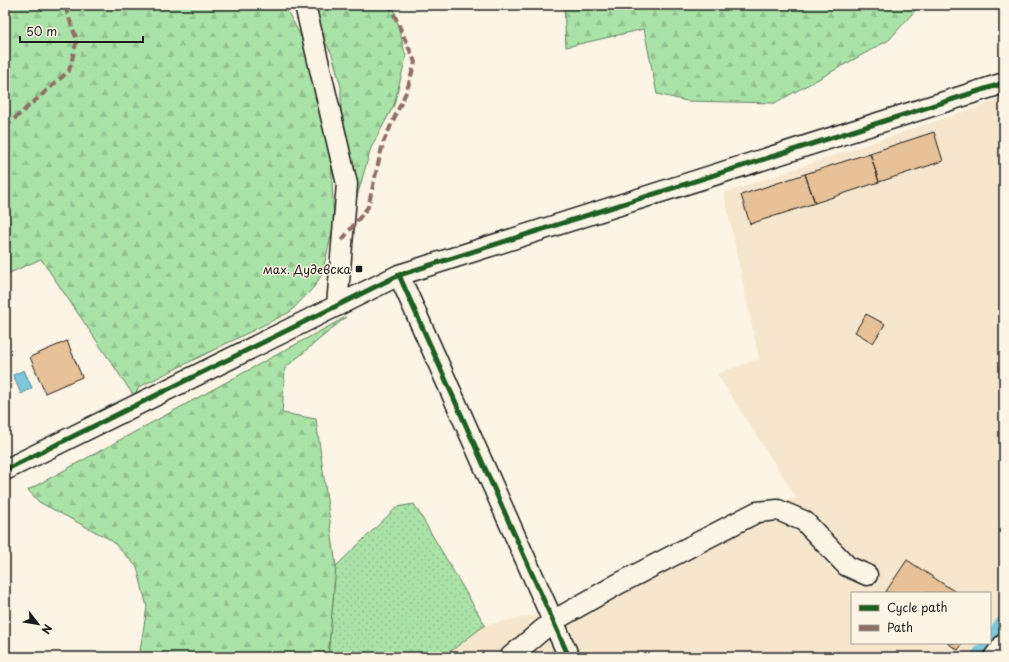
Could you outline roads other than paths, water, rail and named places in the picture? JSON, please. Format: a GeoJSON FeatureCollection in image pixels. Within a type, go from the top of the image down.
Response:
{"type":"FeatureCollection","features":[{"type":"Feature","properties":{"kind":"street"},"geometry":{"type":"LineString","coordinates":[[305,5],[347,184],[337,306]]}},
{"type":"Feature","properties":{"kind":"street"},"geometry":{"type":"LineString","coordinates":[[5,470],[399,276],[1004,83]]}},
{"type":"Feature","properties":{"kind":"street"},"geometry":{"type":"LineString","coordinates":[[399,276],[569,657]]}},
{"type":"Feature","properties":{"kind":"street"},"geometry":{"type":"LineString","coordinates":[[510,657],[553,621],[618,584],[757,512],[778,510],[804,522],[847,566],[867,575]]}},
{"type":"Feature","properties":{"kind":"street"},"geometry":{"type":"LineString","coordinates":[[994,657],[1004,644]]}},
{"type":"Feature","properties":{"kind":"water"},"geometry":{"type":"Polygon","coordinates":[[[24,370],[32,388],[21,394],[13,375],[24,370]]]}},
{"type":"Feature","properties":{"kind":"waterway"},"geometry":{"type":"LineString","coordinates":[[991,642],[1004,624]]}},
{"type":"Feature","properties":{"kind":"waterway"},"geometry":{"type":"LineString","coordinates":[[979,657],[989,644]]}},
{"type":"Feature","properties":{"kind":"place","name":"мах. Дудевска"},"geometry":{"type":"Point","coordinates":[359,269]}}]}
